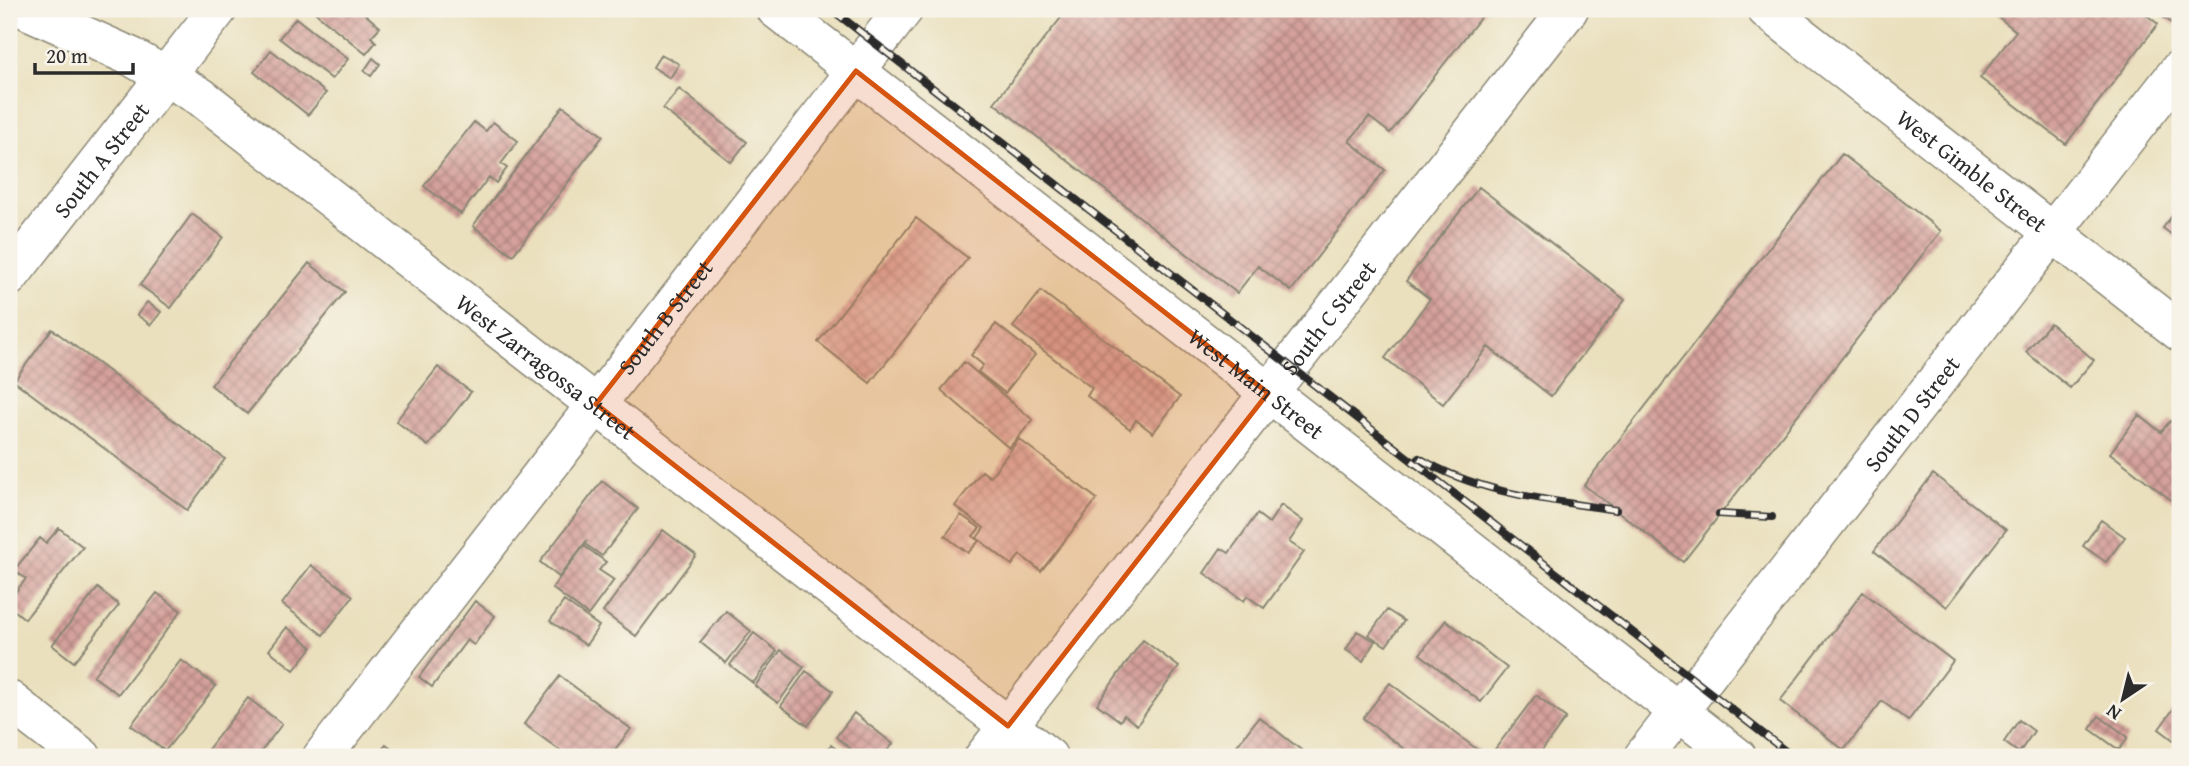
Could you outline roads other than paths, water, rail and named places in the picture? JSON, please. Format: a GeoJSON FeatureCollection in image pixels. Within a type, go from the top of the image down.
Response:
{"type":"FeatureCollection","features":[{"type":"Feature","properties":{"kind":"street","name":"West Zarragossa Street"},"geometry":{"type":"LineString","coordinates":[[25,9],[132,57],[201,97],[1048,757]]}},
{"type":"Feature","properties":{"kind":"street","name":"South A Street"},"geometry":{"type":"LineString","coordinates":[[9,277],[218,9]]}},
{"type":"Feature","properties":{"kind":"street","name":"West Main Street"},"geometry":{"type":"LineString","coordinates":[[776,9],[1737,757]]}},
{"type":"Feature","properties":{"kind":"street","name":"South B Street"},"geometry":{"type":"LineString","coordinates":[[322,757],[904,9]]}},
{"type":"Feature","properties":{"kind":"street","name":"South C Street"},"geometry":{"type":"LineString","coordinates":[[984,757],[1569,9]]}},
{"type":"Feature","properties":{"kind":"street","name":"West Gimble Street"},"geometry":{"type":"LineString","coordinates":[[1766,9],[2180,332]]}},
{"type":"Feature","properties":{"kind":"street","name":"South D Street"},"geometry":{"type":"LineString","coordinates":[[1643,757],[2180,69]]}},
{"type":"Feature","properties":{"kind":"street"},"geometry":{"type":"LineString","coordinates":[[9,700],[82,757]]}},
{"type":"Feature","properties":{"kind":"railway"},"geometry":{"type":"LineString","coordinates":[[831,9],[1793,757]]}},
{"type":"Feature","properties":{"kind":"railway"},"geometry":{"type":"LineString","coordinates":[[1419,458],[1442,470],[1490,488],[1540,499],[1616,510]]}},
{"type":"Feature","properties":{"kind":"railway"},"geometry":{"type":"LineString","coordinates":[[1719,514],[1772,517]]}}]}
